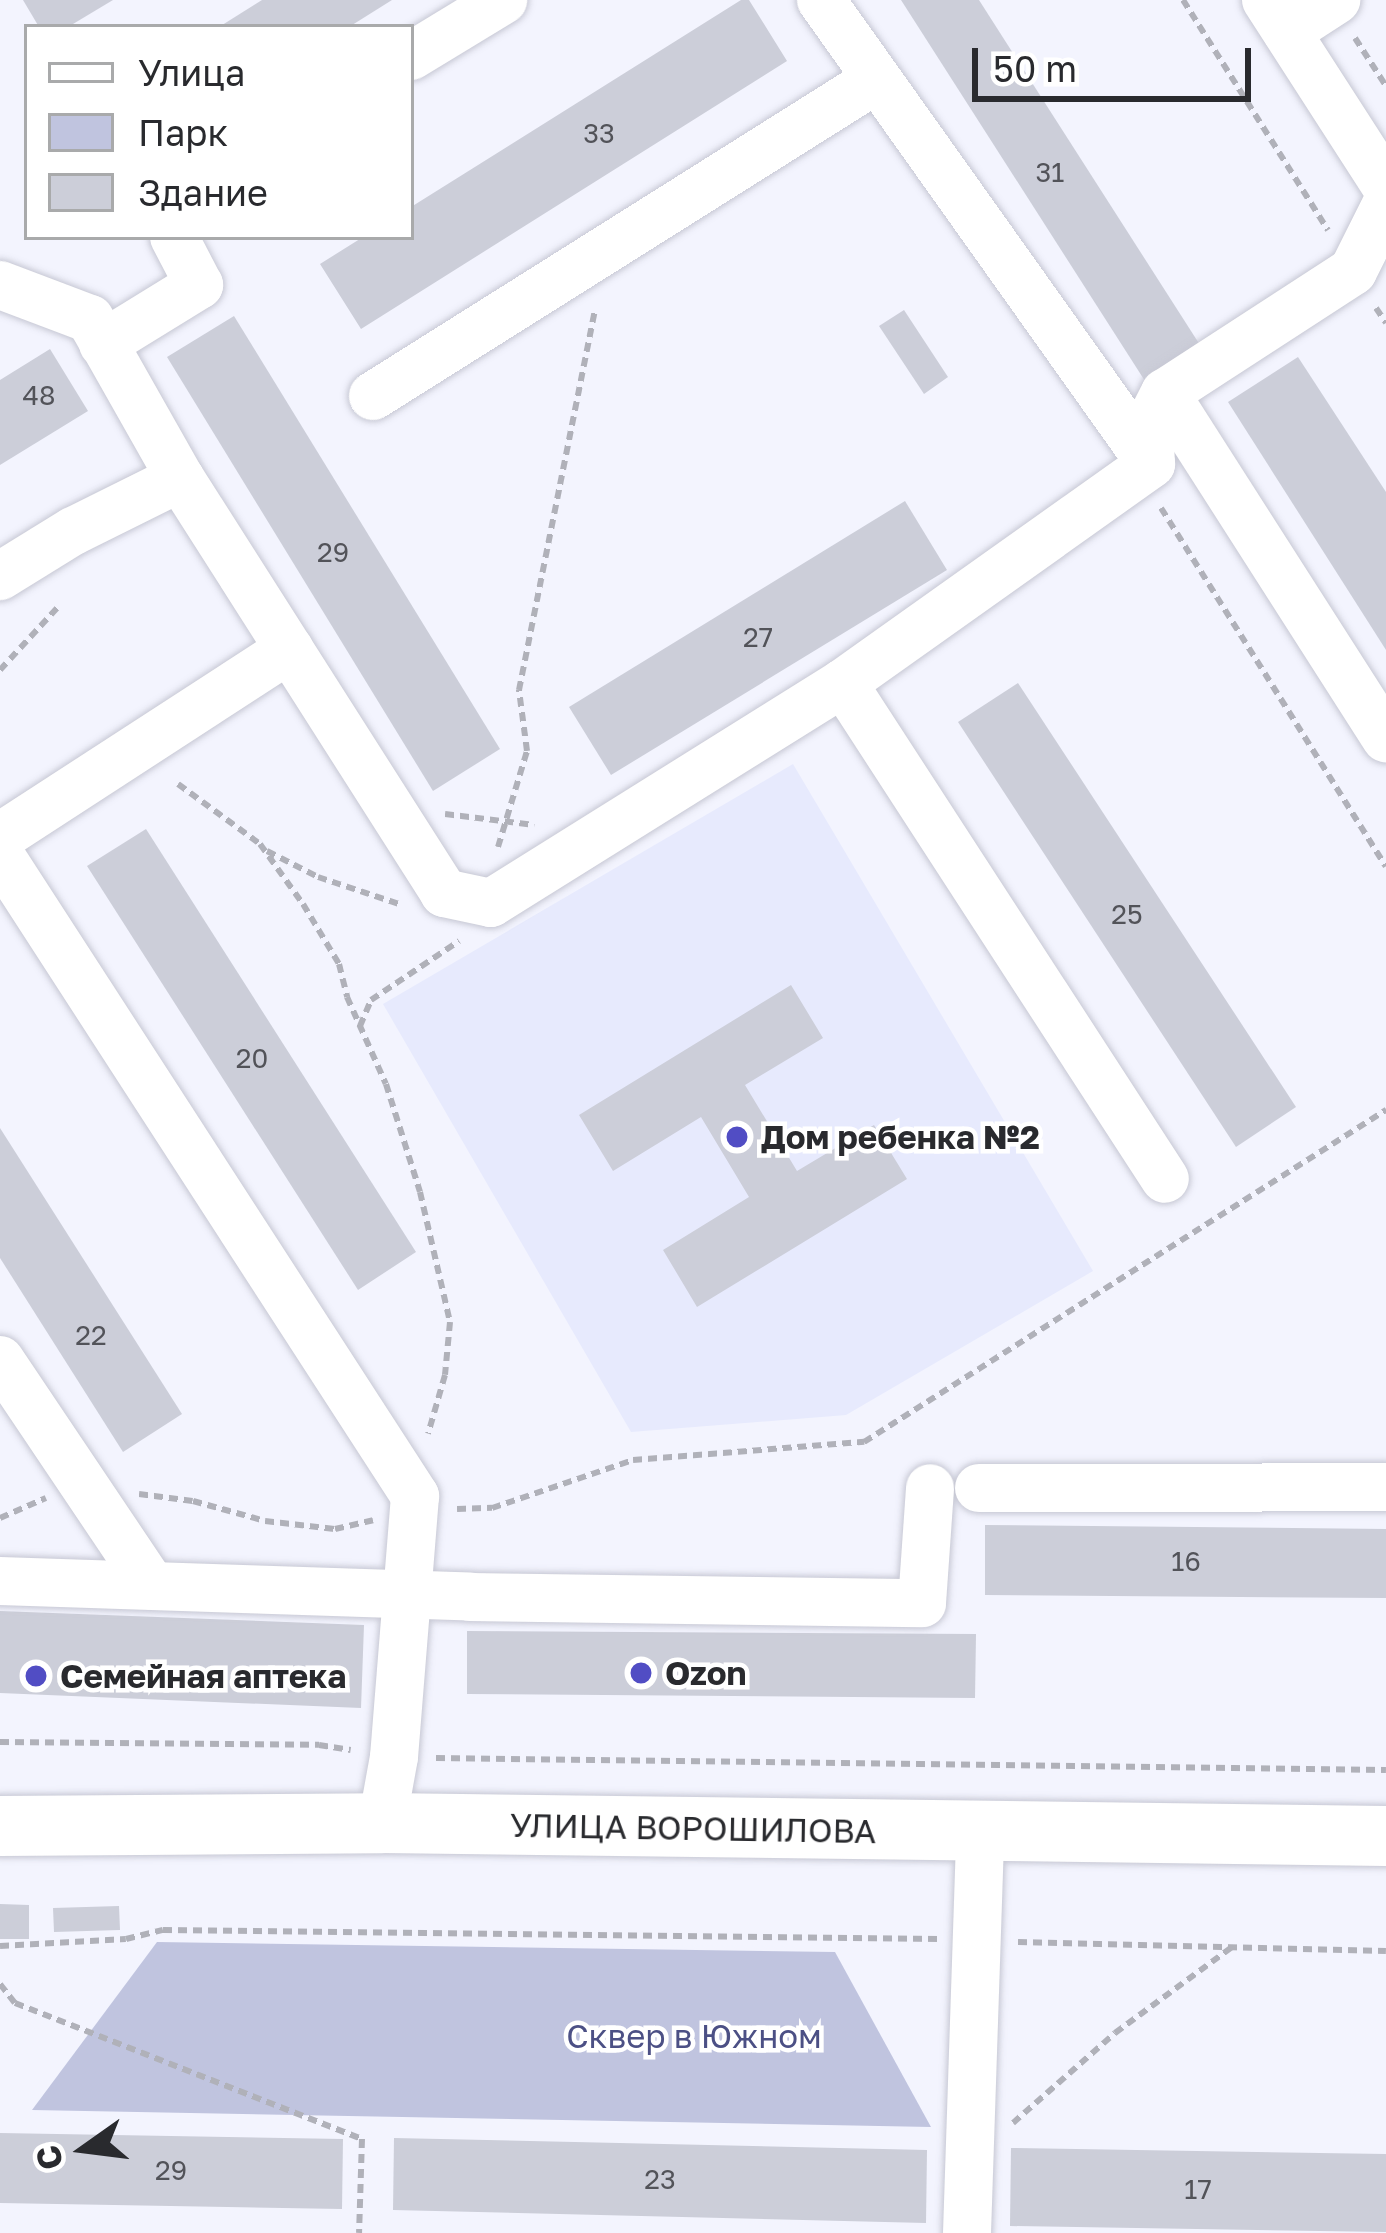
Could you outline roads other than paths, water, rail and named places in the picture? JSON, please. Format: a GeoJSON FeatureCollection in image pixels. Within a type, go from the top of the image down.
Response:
{"type":"FeatureCollection","features":[{"type":"Feature","properties":{"kind":"main road","name":"УЛИЦА ВОРОШИЛОВА"},"geometry":{"type":"LineString","coordinates":[[0,1826],[382,1822],[1386,1836]]}},
{"type":"Feature","properties":{"kind":"street"},"geometry":{"type":"LineString","coordinates":[[414,54],[502,0]]}},
{"type":"Feature","properties":{"kind":"street"},"geometry":{"type":"LineString","coordinates":[[821,0],[1145,468]]}},
{"type":"Feature","properties":{"kind":"street"},"geometry":{"type":"LineString","coordinates":[[1334,2],[1276,16],[1386,187]]}},
{"type":"Feature","properties":{"kind":"street"},"geometry":{"type":"LineString","coordinates":[[373,397],[877,79]]}},
{"type":"Feature","properties":{"kind":"street"},"geometry":{"type":"LineString","coordinates":[[0,285],[90,319],[180,478],[444,892],[480,904],[491,903],[843,683],[1145,468],[1149,424],[1165,393],[1353,271],[1386,205]]}},
{"type":"Feature","properties":{"kind":"street"},"geometry":{"type":"LineString","coordinates":[[104,344],[199,285],[176,240]]}},
{"type":"Feature","properties":{"kind":"street"},"geometry":{"type":"LineString","coordinates":[[1165,393],[1386,738]]}},
{"type":"Feature","properties":{"kind":"street"},"geometry":{"type":"LineString","coordinates":[[0,576],[73,531],[180,478]]}},
{"type":"Feature","properties":{"kind":"street"},"geometry":{"type":"LineString","coordinates":[[0,837],[289,649]]}},
{"type":"Feature","properties":{"kind":"street"},"geometry":{"type":"LineString","coordinates":[[843,683],[1165,1179]]}},
{"type":"Feature","properties":{"kind":"street"},"geometry":{"type":"LineString","coordinates":[[0,854],[415,1504],[394,1757],[382,1822]]}},
{"type":"Feature","properties":{"kind":"street"},"geometry":{"type":"LineString","coordinates":[[0,1360],[152,1586]]}},
{"type":"Feature","properties":{"kind":"street"},"geometry":{"type":"LineString","coordinates":[[979,1488],[1386,1487]]}},
{"type":"Feature","properties":{"kind":"street"},"geometry":{"type":"LineString","coordinates":[[0,1581],[407,1595],[922,1603],[930,1488]]}},
{"type":"Feature","properties":{"kind":"street"},"geometry":{"type":"LineString","coordinates":[[967,2233],[980,1833]]}},
{"type":"Feature","properties":{"kind":"place","name":"Дом ребенка №2"},"geometry":{"type":"Point","coordinates":[737,1137]}},
{"type":"Feature","properties":{"kind":"place","name":"Ozon"},"geometry":{"type":"Point","coordinates":[641,1673]}},
{"type":"Feature","properties":{"kind":"place","name":"Семейная аптека"},"geometry":{"type":"Point","coordinates":[36,1676]}},
{"type":"Feature","properties":{"kind":"park label","name":"Сквер в Южном"},"geometry":{"type":"Point","coordinates":[694,2036]}}]}
